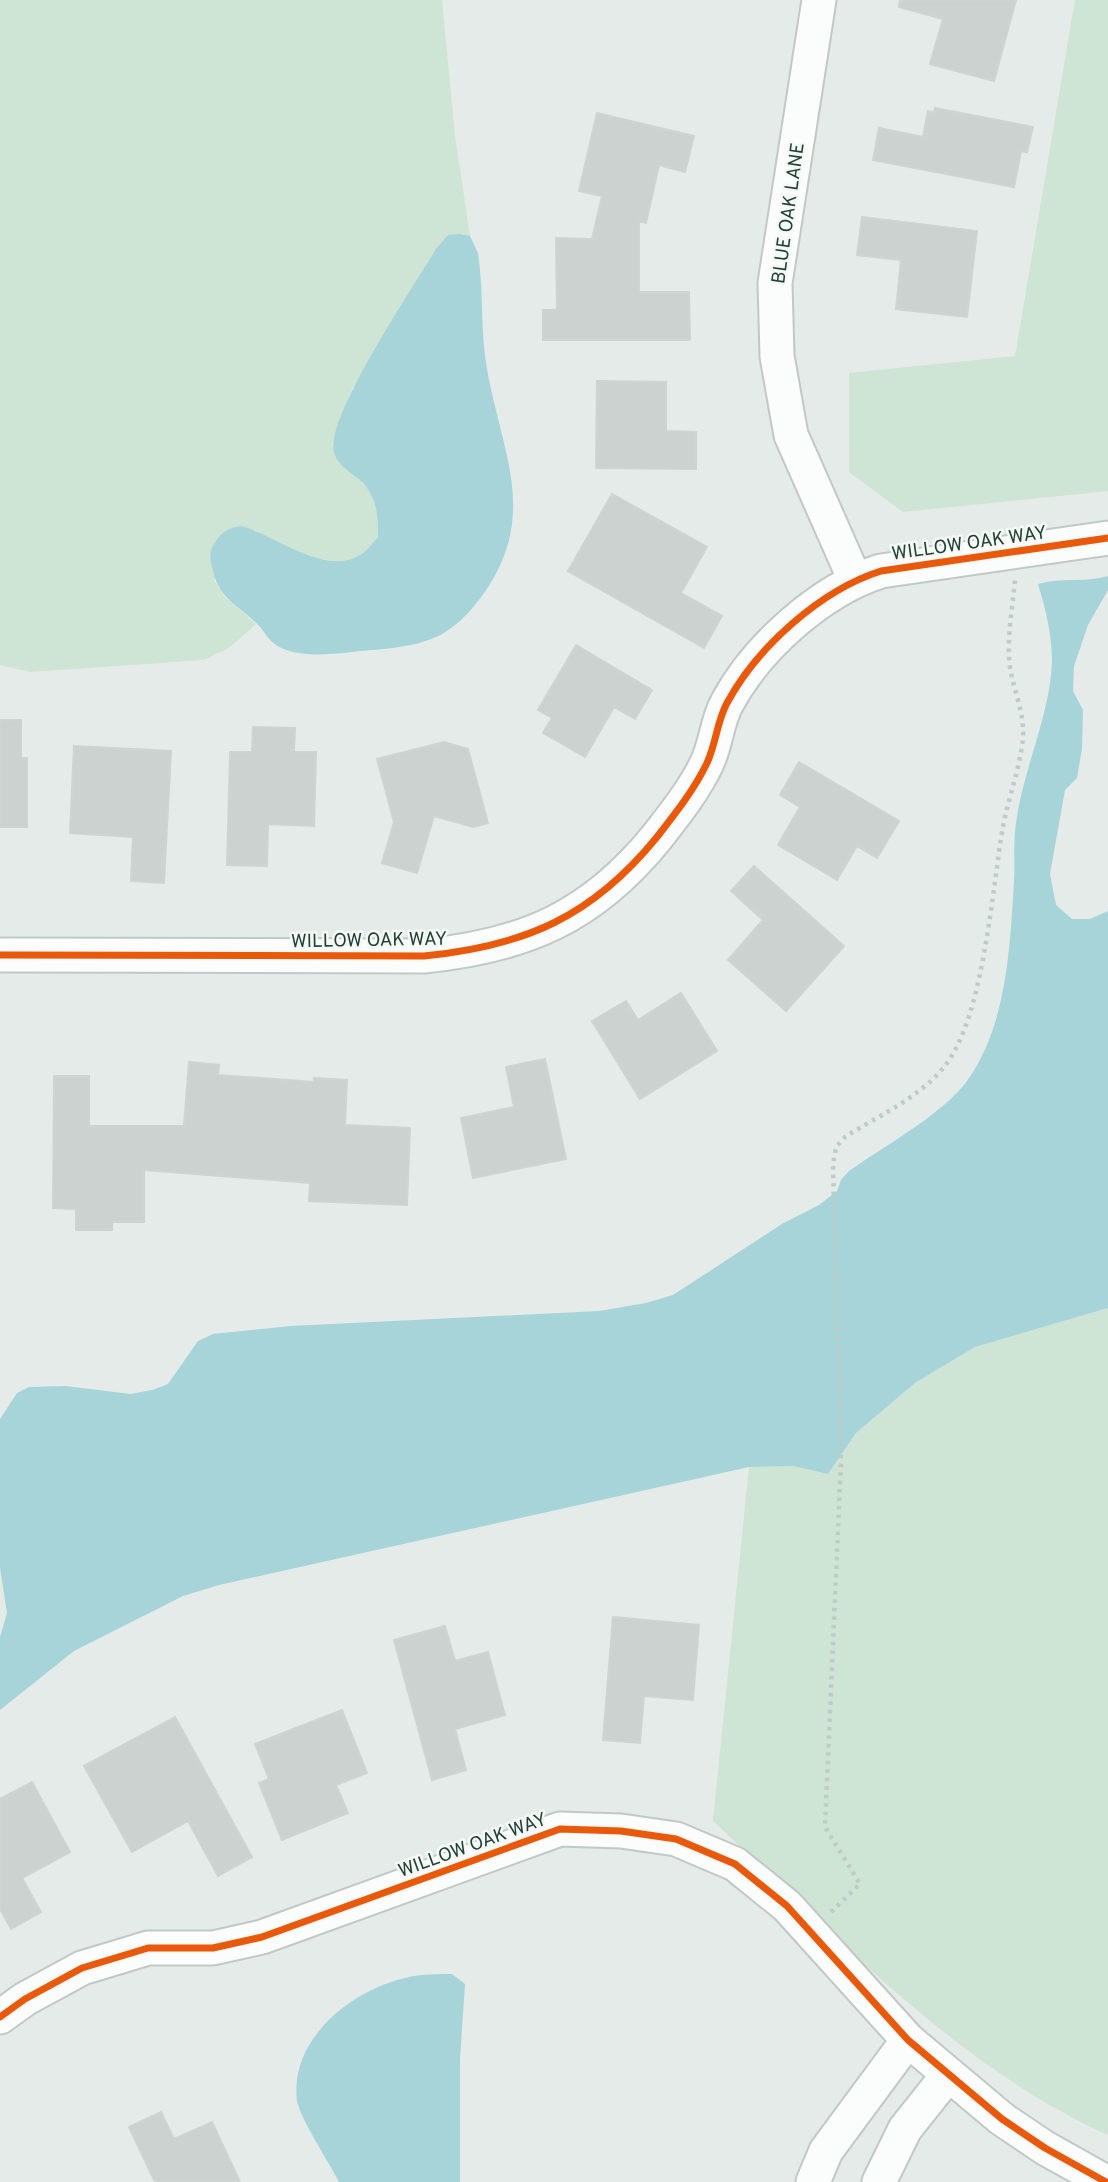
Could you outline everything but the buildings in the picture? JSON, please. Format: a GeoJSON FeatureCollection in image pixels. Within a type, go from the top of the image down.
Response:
{"type":"FeatureCollection","features":[{"type":"Feature","properties":{"kind":"street","name":"BLUE OAK LANE"},"geometry":{"type":"LineString","coordinates":[[819,0],[775,282],[777,356],[791,435],[855,580]]}},
{"type":"Feature","properties":{"kind":"street","name":"WILLOW OAK WAY"},"geometry":{"type":"LineString","coordinates":[[0,955],[424,956],[480,948],[559,923],[604,893],[673,818],[706,763],[726,704],[763,654],[816,604],[855,580],[909,566],[1108,538]]}},
{"type":"Feature","properties":{"kind":"street","name":"WILLOW OAK WAY"},"geometry":{"type":"LineString","coordinates":[[0,2017],[25,1999],[82,1968],[148,1948],[213,1948],[262,1937],[559,1829],[621,1831],[676,1839],[735,1864],[787,1906],[908,2040],[948,2075],[1002,2119],[1045,2148],[1106,2182]]}},
{"type":"Feature","properties":{"kind":"street"},"geometry":{"type":"LineString","coordinates":[[813,2182],[826,2151],[908,2040]]}},
{"type":"Feature","properties":{"kind":"street"},"geometry":{"type":"LineString","coordinates":[[879,2182],[905,2129],[948,2075]]}},
{"type":"Feature","properties":{"kind":"path"},"geometry":{"type":"LineString","coordinates":[[811,1932],[859,1884],[825,1827],[841,1461],[833,1165],[836,1147],[845,1137],[926,1086],[946,1065],[963,1032],[981,966],[1004,822],[1017,779],[1023,736],[1022,712],[1009,656],[1017,552]]}},
{"type":"Feature","properties":{"kind":"green space"},"geometry":{"type":"Polygon","coordinates":[[[0,0],[442,0],[455,136],[470,236],[460,234],[352,389],[332,444],[344,465],[371,493],[377,511],[378,537],[363,554],[337,561],[293,550],[255,530],[214,580],[224,596],[256,624],[229,648],[203,660],[31,672],[0,665],[0,0]]]}},
{"type":"Feature","properties":{"kind":"green space"},"geometry":{"type":"Polygon","coordinates":[[[1075,0],[1108,0],[1108,491],[903,512],[849,472],[849,373],[1015,356],[1075,0]]]}},
{"type":"Feature","properties":{"kind":"green space"},"geometry":{"type":"Polygon","coordinates":[[[1108,1308],[1108,2135],[1052,2106],[998,2072],[948,2035],[851,1952],[713,1821],[749,1467],[793,1466],[828,1474],[856,1433],[915,1383],[975,1347],[1108,1308]]]}},
{"type":"Feature","properties":{"kind":"water"},"geometry":{"type":"Polygon","coordinates":[[[448,235],[470,236],[478,253],[487,369],[512,483],[510,537],[501,564],[471,610],[458,623],[431,639],[400,647],[337,654],[297,653],[284,649],[274,644],[259,626],[227,598],[215,579],[210,556],[212,548],[224,532],[241,526],[301,552],[333,561],[348,560],[362,554],[378,537],[377,514],[372,496],[361,481],[340,464],[334,452],[335,435],[357,382],[392,319],[436,249],[448,235]]]}},
{"type":"Feature","properties":{"kind":"water"},"geometry":{"type":"Polygon","coordinates":[[[1108,576],[1108,590],[1088,625],[1074,666],[1073,691],[1083,710],[1082,749],[1077,778],[1065,790],[1050,874],[1056,905],[1072,919],[1090,919],[1108,911],[1108,1308],[975,1347],[915,1383],[856,1433],[828,1474],[793,1466],[749,1467],[219,1585],[183,1596],[74,1651],[0,1710],[0,1637],[7,1613],[0,1568],[0,1419],[17,1393],[29,1387],[65,1386],[131,1394],[152,1390],[168,1384],[198,1341],[213,1334],[291,1326],[599,1311],[646,1303],[673,1295],[782,1224],[819,1205],[837,1191],[841,1180],[849,1171],[929,1117],[957,1093],[967,1081],[991,1036],[1004,985],[1011,933],[1016,823],[1024,783],[1047,702],[1052,662],[1048,623],[1038,584],[1108,576]]]}},
{"type":"Feature","properties":{"kind":"water"},"geometry":{"type":"Polygon","coordinates":[[[452,1974],[465,1984],[460,2059],[460,2182],[339,2182],[299,2109],[297,2078],[303,2057],[314,2037],[329,2020],[367,1993],[409,1977],[452,1974]]]}},
{"type":"Feature","properties":{"kind":"cycle path"},"geometry":{"type":"LineString","coordinates":[[0,955],[424,956],[494,944],[525,935],[554,923],[607,888],[657,837],[702,773],[724,710],[740,682],[773,642],[814,606],[858,580],[881,571],[1108,538]]}},
{"type":"Feature","properties":{"kind":"cycle path"},"geometry":{"type":"LineString","coordinates":[[0,2017],[25,1999],[82,1968],[148,1948],[213,1948],[262,1937],[560,1829],[621,1831],[676,1839],[735,1864],[787,1906],[908,2040],[1002,2119],[1045,2148],[1106,2182]]}}]}
